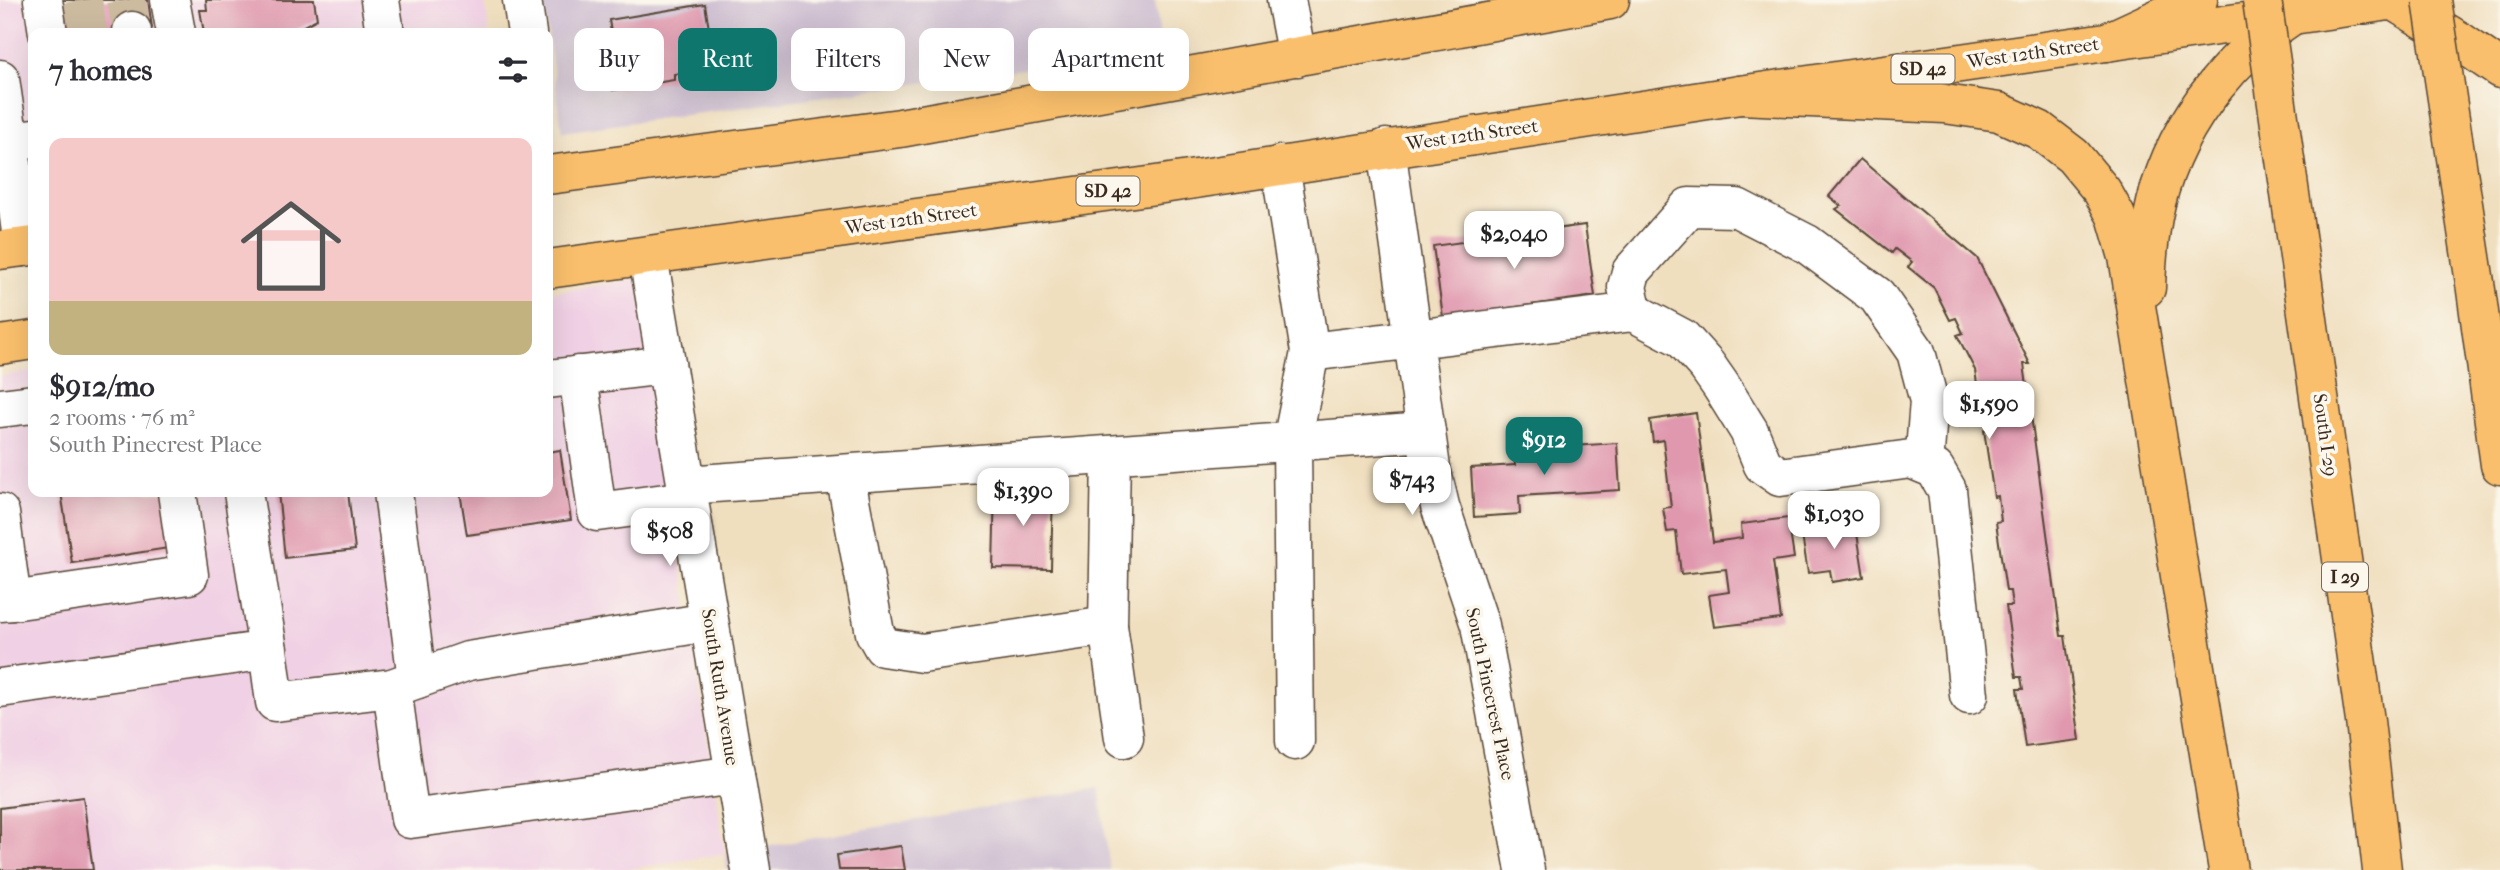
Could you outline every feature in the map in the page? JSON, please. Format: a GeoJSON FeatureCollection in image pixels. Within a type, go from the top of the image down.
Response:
{"type":"FeatureCollection","features":[{"type":"Feature","properties":{"kind":"main road"},"geometry":{"type":"LineString","coordinates":[[553,174],[900,128],[1609,0]]}},
{"type":"Feature","properties":{"kind":"main road"},"geometry":{"type":"LineString","coordinates":[[2107,42],[2198,0]]}},
{"type":"Feature","properties":{"kind":"main road"},"geometry":{"type":"LineString","coordinates":[[2394,0],[2500,69]]}},
{"type":"Feature","properties":{"kind":"main road","name":"West 12th Street"},"geometry":{"type":"LineString","coordinates":[[553,268],[1280,165],[2107,42],[2290,5],[2394,0]]}},
{"type":"Feature","properties":{"kind":"main road"},"geometry":{"type":"LineString","coordinates":[[2432,0],[2500,465]]}},
{"type":"Feature","properties":{"kind":"main road"},"geometry":{"type":"LineString","coordinates":[[2146,357],[2148,250],[2156,202],[2172,160],[2188,126],[2238,58],[2290,5]]}},
{"type":"Feature","properties":{"kind":"main road","name":"South I-29"},"geometry":{"type":"LineString","coordinates":[[2290,5],[2303,284],[2365,721],[2382,870]]}},
{"type":"Feature","properties":{"kind":"main road"},"geometry":{"type":"LineString","coordinates":[[1740,95],[1945,104],[1998,112],[2039,130],[2073,156],[2102,191],[2116,216],[2128,257],[2228,870]]}},
{"type":"Feature","properties":{"kind":"main road"},"geometry":{"type":"LineString","coordinates":[[0,345],[28,342]]}},
{"type":"Feature","properties":{"kind":"street"},"geometry":{"type":"LineString","coordinates":[[43,0],[47,28]]}},
{"type":"Feature","properties":{"kind":"street"},"geometry":{"type":"LineString","coordinates":[[170,0],[175,28]]}},
{"type":"Feature","properties":{"kind":"street"},"geometry":{"type":"LineString","coordinates":[[380,0],[384,28]]}},
{"type":"Feature","properties":{"kind":"street"},"geometry":{"type":"LineString","coordinates":[[522,0],[526,28]]}},
{"type":"Feature","properties":{"kind":"street"},"geometry":{"type":"LineString","coordinates":[[1286,0],[1297,57]]}},
{"type":"Feature","properties":{"kind":"street"},"geometry":{"type":"LineString","coordinates":[[0,79],[21,139],[19,248]]}},
{"type":"Feature","properties":{"kind":"street","name":"South Pinecrest Place"},"geometry":{"type":"LineString","coordinates":[[1386,148],[1431,468],[1440,506],[1480,625],[1525,870]]}},
{"type":"Feature","properties":{"kind":"street"},"geometry":{"type":"LineString","coordinates":[[1280,165],[1310,352],[1292,442],[1295,741]]}},
{"type":"Feature","properties":{"kind":"street"},"geometry":{"type":"LineString","coordinates":[[1633,312],[1627,287],[1631,272],[1689,207],[1737,208],[1807,244],[1877,296],[1916,352],[1929,401],[1924,464]]}},
{"type":"Feature","properties":{"kind":"street","name":"South Ruth Avenue"},"geometry":{"type":"LineString","coordinates":[[648,256],[751,870]]}},
{"type":"Feature","properties":{"kind":"street"},"geometry":{"type":"LineString","coordinates":[[1310,352],[1633,312],[1682,338],[1707,366],[1749,431],[1763,466],[1780,477],[1912,459],[1935,469],[1947,491],[1969,695]]}},
{"type":"Feature","properties":{"kind":"street"},"geometry":{"type":"LineString","coordinates":[[666,365],[563,377],[597,512],[687,492],[845,474],[1426,432]]}},
{"type":"Feature","properties":{"kind":"street"},"geometry":{"type":"LineString","coordinates":[[0,408],[28,405]]}},
{"type":"Feature","properties":{"kind":"street"},"geometry":{"type":"LineString","coordinates":[[1111,455],[1108,626],[1124,738]]}},
{"type":"Feature","properties":{"kind":"street"},"geometry":{"type":"LineString","coordinates":[[845,474],[875,633],[883,647],[922,653],[1108,626]]}},
{"type":"Feature","properties":{"kind":"street"},"geometry":{"type":"LineString","coordinates":[[0,513],[6,602],[189,575],[178,497]]}},
{"type":"Feature","properties":{"kind":"street"},"geometry":{"type":"LineString","coordinates":[[244,497],[275,702],[405,683],[468,661],[709,622]]}},
{"type":"Feature","properties":{"kind":"street"},"geometry":{"type":"LineString","coordinates":[[393,497],[410,819],[735,775]]}},
{"type":"Feature","properties":{"kind":"street"},"geometry":{"type":"LineString","coordinates":[[0,688],[268,650]]}},
{"type":"Feature","properties":{"kind":"shaded area"},"geometry":{"type":"Polygon","coordinates":[[[0,0],[485,0],[488,28],[28,28],[28,213],[0,217],[0,0]]]}},
{"type":"Feature","properties":{"kind":"shaded area"},"geometry":{"type":"Polygon","coordinates":[[[543,0],[1155,0],[1159,28],[1028,28],[1028,68],[1014,70],[1014,28],[919,28],[919,83],[905,85],[905,28],[791,28],[791,91],[862,91],[562,132],[553,69],[553,28],[547,28],[543,0]]]}},
{"type":"Feature","properties":{"kind":"shaded area"},"geometry":{"type":"Polygon","coordinates":[[[638,279],[725,854],[622,870],[0,870],[0,376],[28,372],[28,497],[553,497],[553,292],[638,279]]]}},
{"type":"Feature","properties":{"kind":"shaded area"},"geometry":{"type":"Polygon","coordinates":[[[1099,788],[1110,870],[727,870],[725,854],[1099,788]]]}},
{"type":"Feature","properties":{"kind":"building"},"geometry":{"type":"Polygon","coordinates":[[[49,0],[148,0],[152,28],[52,28],[49,0]]]}},
{"type":"Feature","properties":{"kind":"building"},"geometry":{"type":"Polygon","coordinates":[[[206,0],[314,0],[317,19],[300,28],[203,28],[200,10],[207,10],[206,0]]]}},
{"type":"Feature","properties":{"kind":"building"},"geometry":{"type":"Polygon","coordinates":[[[705,4],[709,28],[678,28],[678,73],[674,74],[674,80],[664,82],[664,28],[610,28],[609,20],[705,4]]]}},
{"type":"Feature","properties":{"kind":"building"},"geometry":{"type":"Polygon","coordinates":[[[1860,159],[1977,258],[2030,364],[2024,364],[2061,636],[2065,636],[2080,740],[2025,747],[2017,689],[2023,689],[2021,677],[2016,677],[2006,606],[2012,606],[2010,591],[2006,591],[1996,522],[2001,521],[1998,496],[1994,497],[1984,430],[1990,429],[1987,410],[1981,411],[1975,370],[1957,335],[1963,333],[1956,318],[1950,320],[1934,288],[1908,267],[1912,262],[1895,249],[1892,253],[1836,209],[1841,206],[1829,196],[1860,159]]]}},
{"type":"Feature","properties":{"kind":"building"},"geometry":{"type":"Polygon","coordinates":[[[1585,225],[1595,296],[1443,317],[1433,246],[1585,225]]]}},
{"type":"Feature","properties":{"kind":"building"},"geometry":{"type":"Polygon","coordinates":[[[1696,413],[1713,542],[1742,538],[1741,524],[1788,518],[1794,558],[1773,561],[1781,619],[1714,627],[1709,595],[1729,592],[1726,569],[1681,574],[1676,531],[1667,532],[1663,508],[1671,507],[1663,440],[1653,442],[1650,420],[1696,413]]]}},
{"type":"Feature","properties":{"kind":"building"},"geometry":{"type":"Polygon","coordinates":[[[1617,443],[1620,490],[1519,496],[1520,514],[1474,517],[1471,468],[1515,465],[1514,450],[1617,443]]]}},
{"type":"Feature","properties":{"kind":"building"},"geometry":{"type":"Polygon","coordinates":[[[560,450],[571,520],[467,535],[461,497],[553,497],[553,451],[560,450]]]}},
{"type":"Feature","properties":{"kind":"building"},"geometry":{"type":"Polygon","coordinates":[[[995,486],[1053,488],[1051,569],[993,568],[995,486]]]}},
{"type":"Feature","properties":{"kind":"building"},"geometry":{"type":"Polygon","coordinates":[[[62,497],[167,497],[175,547],[72,563],[62,497]]]}},
{"type":"Feature","properties":{"kind":"building"},"geometry":{"type":"Polygon","coordinates":[[[279,497],[349,497],[355,550],[285,558],[279,497]]]}},
{"type":"Feature","properties":{"kind":"building"},"geometry":{"type":"Polygon","coordinates":[[[1855,521],[1864,577],[1832,582],[1830,570],[1808,573],[1801,529],[1855,521]]]}},
{"type":"Feature","properties":{"kind":"building"},"geometry":{"type":"Polygon","coordinates":[[[83,797],[93,870],[0,870],[0,808],[83,797]]]}},
{"type":"Feature","properties":{"kind":"building"},"geometry":{"type":"Polygon","coordinates":[[[901,846],[905,870],[839,870],[837,855],[901,846]]]}},
{"type":"Feature","properties":{"kind":"tunnel"},"geometry":{"type":"LineString","coordinates":[[83,0],[87,28]]}},
{"type":"Feature","properties":{"kind":"tunnel"},"geometry":{"type":"LineString","coordinates":[[126,0],[131,28]]}}]}
